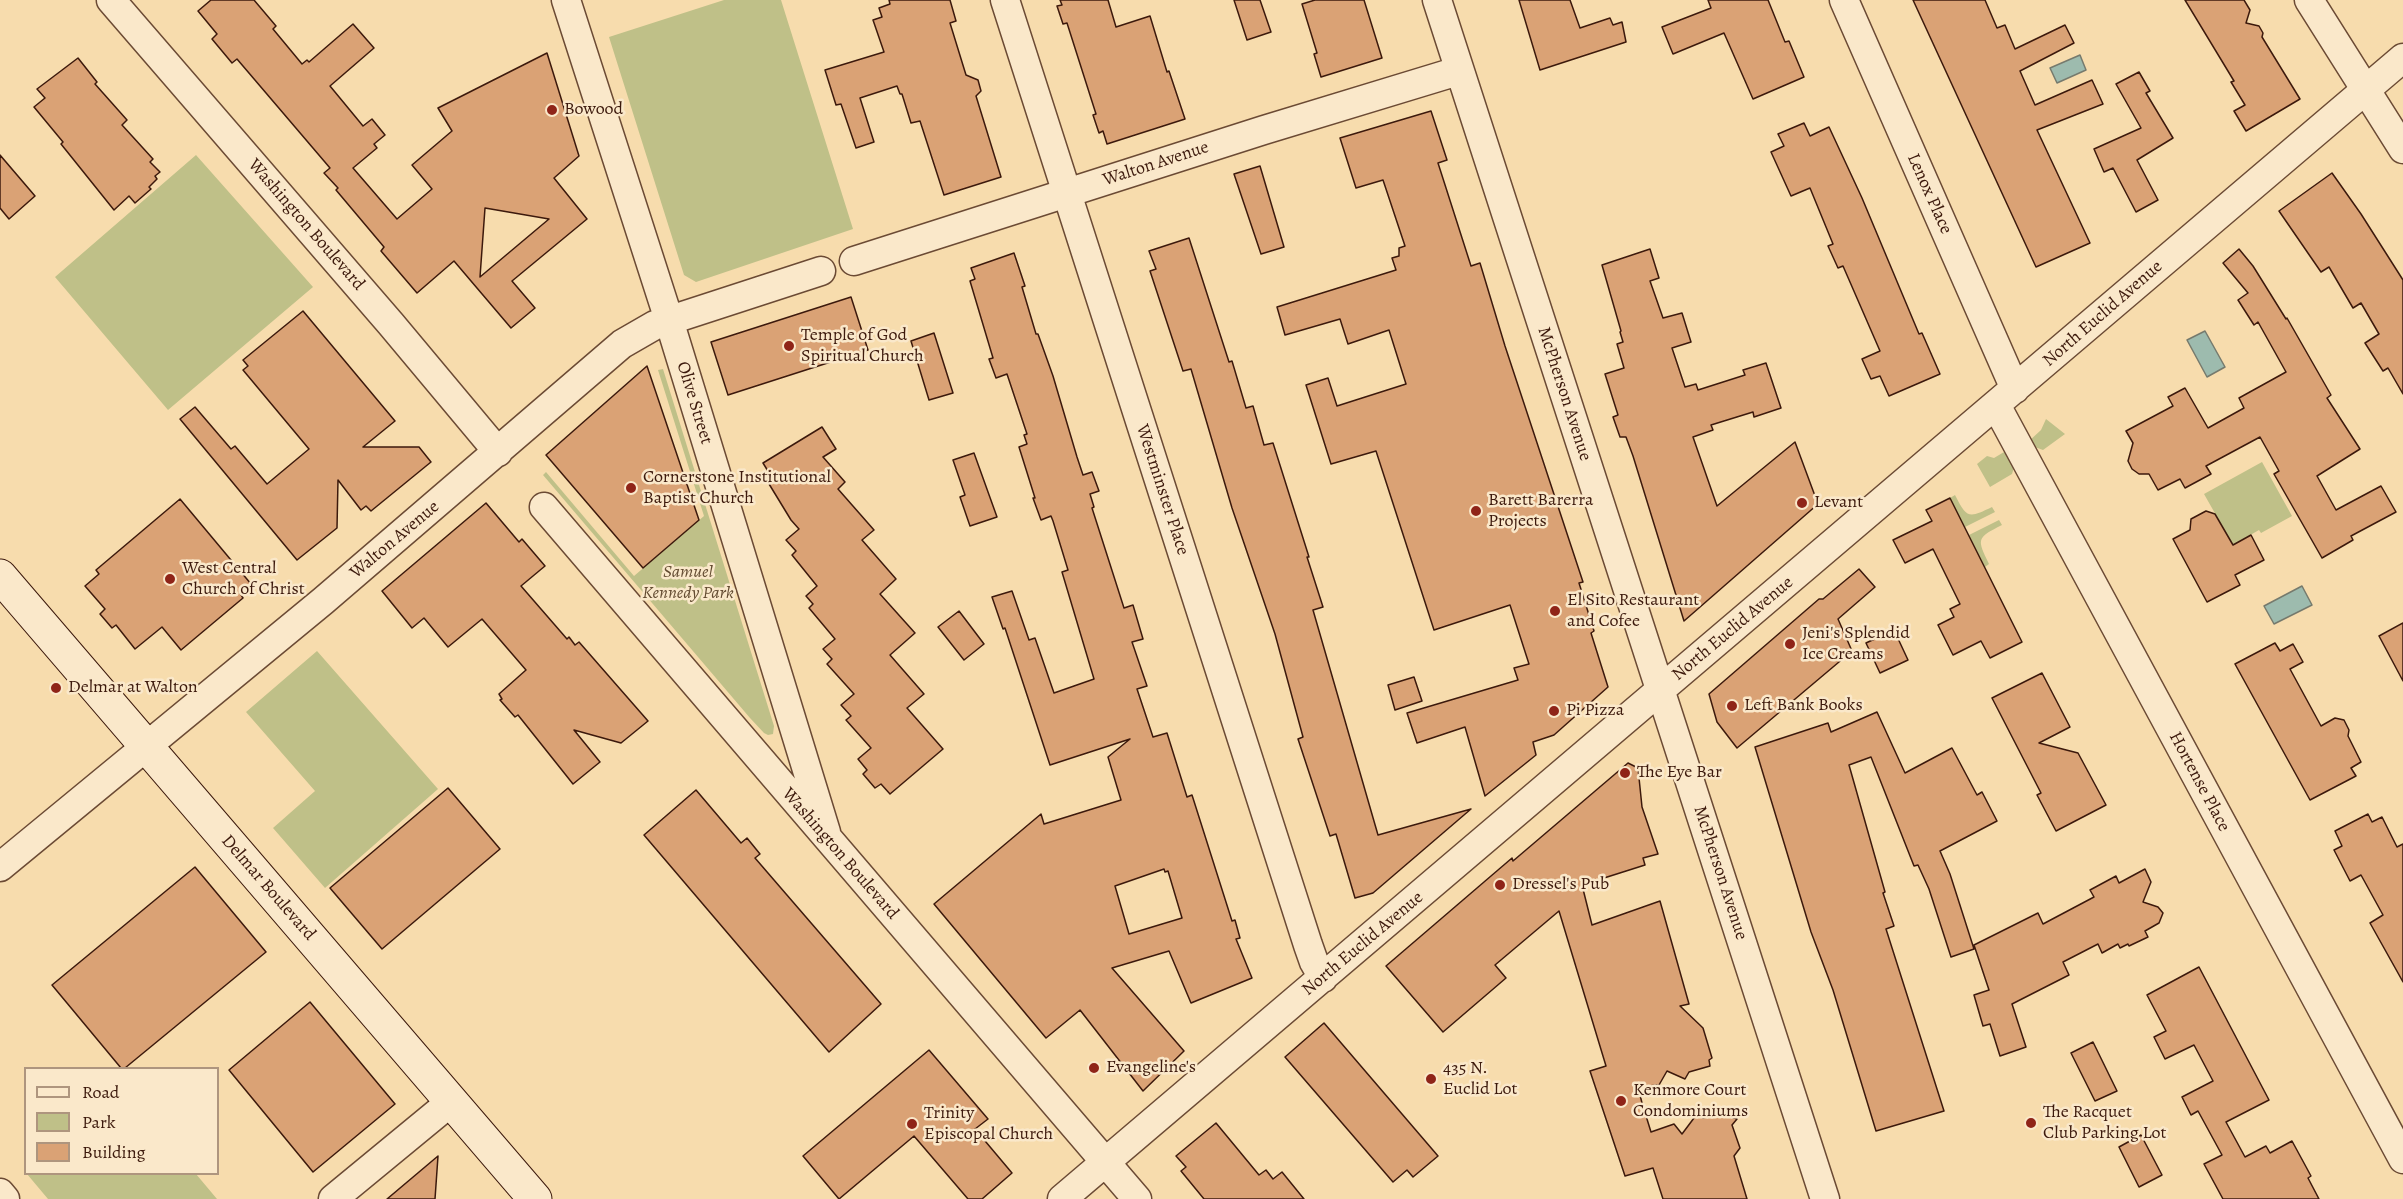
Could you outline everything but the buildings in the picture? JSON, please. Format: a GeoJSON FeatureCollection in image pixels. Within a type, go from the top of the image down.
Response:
{"type":"FeatureCollection","features":[{"type":"Feature","properties":{"kind":"main road","name":"Delmar Boulevard"},"geometry":{"type":"LineString","coordinates":[[0,576],[535,1199]]}},
{"type":"Feature","properties":{"kind":"street","name":"Washington Boulevard"},"geometry":{"type":"LineString","coordinates":[[111,0],[391,324],[498,452]]}},
{"type":"Feature","properties":{"kind":"street","name":"Olive Street"},"geometry":{"type":"LineString","coordinates":[[566,0],[669,321],[829,842]]}},
{"type":"Feature","properties":{"kind":"street","name":"Westminster Place"},"geometry":{"type":"LineString","coordinates":[[1005,0],[1308,945],[1323,978]]}},
{"type":"Feature","properties":{"kind":"street","name":"McPherson Avenue"},"geometry":{"type":"LineString","coordinates":[[1437,0],[1458,71],[1825,1199]]}},
{"type":"Feature","properties":{"kind":"street","name":"Lenox Place"},"geometry":{"type":"LineString","coordinates":[[1844,0],[2006,397]]}},
{"type":"Feature","properties":{"kind":"street"},"geometry":{"type":"LineString","coordinates":[[2309,0],[2403,149]]}},
{"type":"Feature","properties":{"kind":"street","name":"North Euclid Avenue"},"geometry":{"type":"LineString","coordinates":[[1062,1199],[1661,692],[2403,58]]}},
{"type":"Feature","properties":{"kind":"street","name":"Walton Avenue"},"geometry":{"type":"LineString","coordinates":[[854,261],[1458,71]]}},
{"type":"Feature","properties":{"kind":"street","name":"Walton Avenue"},"geometry":{"type":"LineString","coordinates":[[0,867],[305,616],[622,344],[637,334],[669,321],[821,271]]}},
{"type":"Feature","properties":{"kind":"street","name":"Hortense Place"},"geometry":{"type":"LineString","coordinates":[[2006,397],[2403,1159]]}},
{"type":"Feature","properties":{"kind":"street","name":"Washington Boulevard"},"geometry":{"type":"LineString","coordinates":[[544,507],[1137,1199]]}},
{"type":"Feature","properties":{"kind":"street"},"geometry":{"type":"LineString","coordinates":[[333,1199],[452,1101]]}},
{"type":"Feature","properties":{"kind":"street"},"geometry":{"type":"LineString","coordinates":[[0,1193],[5,1199]]}},
{"type":"Feature","properties":{"kind":"green space"},"geometry":{"type":"Polygon","coordinates":[[[724,0],[781,0],[853,229],[696,282],[684,275],[609,37],[724,0]]]}},
{"type":"Feature","properties":{"kind":"green space"},"geometry":{"type":"Polygon","coordinates":[[[196,155],[313,287],[168,410],[55,277],[196,155]]]}},
{"type":"Feature","properties":{"kind":"green space","name":"Samuel Kennedy Park"},"geometry":{"type":"Polygon","coordinates":[[[663,369],[774,726],[773,734],[764,733],[750,718],[543,475],[546,472],[634,576],[704,516],[658,370],[663,369]]]}},
{"type":"Feature","properties":{"kind":"green space"},"geometry":{"type":"Polygon","coordinates":[[[2046,419],[2065,434],[2043,450],[2028,442],[2041,430],[2046,419]]]}},
{"type":"Feature","properties":{"kind":"green space"},"geometry":{"type":"Polygon","coordinates":[[[2004,452],[2015,464],[2012,474],[1990,487],[1977,464],[1987,456],[1994,458],[2004,452]]]}},
{"type":"Feature","properties":{"kind":"green space"},"geometry":{"type":"Polygon","coordinates":[[[2262,462],[2292,516],[2261,533],[2259,530],[2233,545],[2204,494],[2262,462]]]}},
{"type":"Feature","properties":{"kind":"green space"},"geometry":{"type":"Polygon","coordinates":[[[1955,495],[1963,509],[1969,514],[1992,507],[1995,512],[1965,527],[1950,498],[1955,495]]]}},
{"type":"Feature","properties":{"kind":"green space"},"geometry":{"type":"Polygon","coordinates":[[[1999,520],[2002,525],[1987,533],[1981,540],[1982,549],[1989,564],[1985,567],[1969,535],[1999,520]]]}},
{"type":"Feature","properties":{"kind":"green space"},"geometry":{"type":"Polygon","coordinates":[[[317,651],[438,789],[325,888],[273,828],[315,791],[246,712],[317,651]]]}},
{"type":"Feature","properties":{"kind":"green space"},"geometry":{"type":"Polygon","coordinates":[[[28,1175],[197,1175],[217,1199],[48,1199],[28,1175]]]}},
{"type":"Feature","properties":{"kind":"shaded area"},"geometry":{"type":"Polygon","coordinates":[[[2080,55],[2086,70],[2057,83],[2050,68],[2080,55]]]}},
{"type":"Feature","properties":{"kind":"shaded area"},"geometry":{"type":"Polygon","coordinates":[[[2205,331],[2225,367],[2207,377],[2187,340],[2205,331]]]}},
{"type":"Feature","properties":{"kind":"shaded area"},"geometry":{"type":"Polygon","coordinates":[[[2302,586],[2312,605],[2274,624],[2264,606],[2302,586]]]}},
{"type":"Feature","properties":{"kind":"place","name":"Bowood"},"geometry":{"type":"Point","coordinates":[552,110]}},
{"type":"Feature","properties":{"kind":"place","name":"Temple of God Spiritual Church"},"geometry":{"type":"Point","coordinates":[789,346]}},
{"type":"Feature","properties":{"kind":"place","name":"Cornerstone Institutional Baptist Church"},"geometry":{"type":"Point","coordinates":[631,488]}},
{"type":"Feature","properties":{"kind":"place","name":"Levant"},"geometry":{"type":"Point","coordinates":[1802,503]}},
{"type":"Feature","properties":{"kind":"place","name":"Barett Barerra Projects"},"geometry":{"type":"Point","coordinates":[1476,511]}},
{"type":"Feature","properties":{"kind":"place","name":"West Central Church of Christ"},"geometry":{"type":"Point","coordinates":[170,579]}},
{"type":"Feature","properties":{"kind":"place","name":"El Sito Restaurant and Cofee"},"geometry":{"type":"Point","coordinates":[1555,611]}},
{"type":"Feature","properties":{"kind":"place","name":"Jeni's Splendid Ice Creams"},"geometry":{"type":"Point","coordinates":[1790,644]}},
{"type":"Feature","properties":{"kind":"place","name":"Delmar at Walton"},"geometry":{"type":"Point","coordinates":[56,688]}},
{"type":"Feature","properties":{"kind":"place","name":"Left Bank Books"},"geometry":{"type":"Point","coordinates":[1732,706]}},
{"type":"Feature","properties":{"kind":"place","name":"Pi Pizza"},"geometry":{"type":"Point","coordinates":[1554,711]}},
{"type":"Feature","properties":{"kind":"place","name":"The Eye Bar"},"geometry":{"type":"Point","coordinates":[1625,773]}},
{"type":"Feature","properties":{"kind":"place","name":"Dressel's Pub"},"geometry":{"type":"Point","coordinates":[1500,885]}},
{"type":"Feature","properties":{"kind":"place","name":"Evangeline's"},"geometry":{"type":"Point","coordinates":[1094,1068]}},
{"type":"Feature","properties":{"kind":"place","name":"435 N. Euclid Lot"},"geometry":{"type":"Point","coordinates":[1431,1079]}},
{"type":"Feature","properties":{"kind":"place","name":"Kenmore Court Condominiums"},"geometry":{"type":"Point","coordinates":[1621,1101]}},
{"type":"Feature","properties":{"kind":"place","name":"The Racquet Club Parking Lot"},"geometry":{"type":"Point","coordinates":[2031,1123]}},
{"type":"Feature","properties":{"kind":"place","name":"Trinity Episcopal Church"},"geometry":{"type":"Point","coordinates":[912,1124]}}]}
